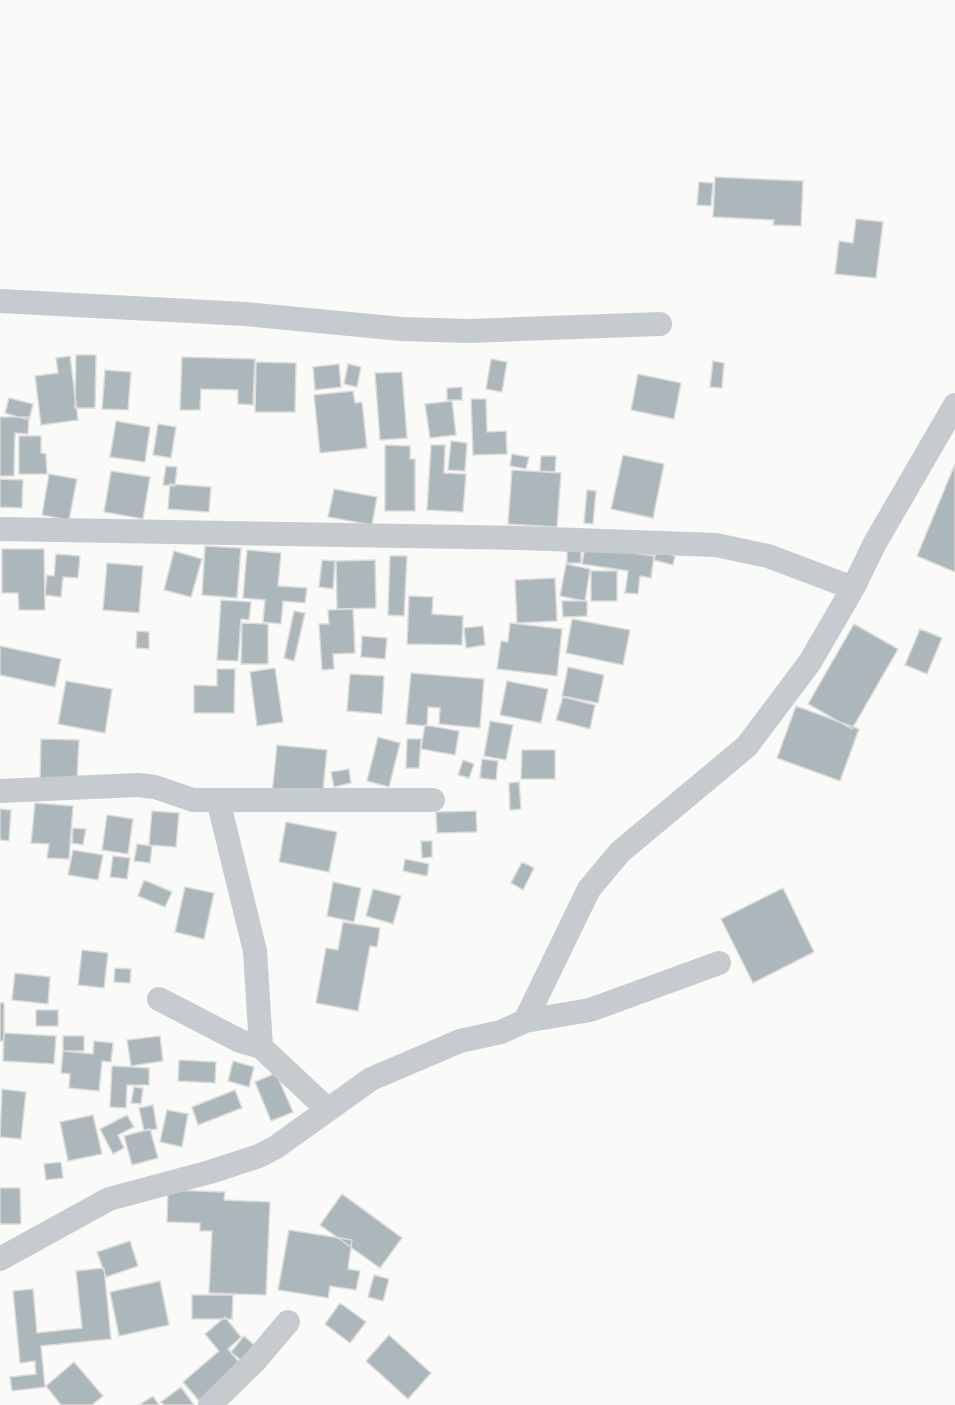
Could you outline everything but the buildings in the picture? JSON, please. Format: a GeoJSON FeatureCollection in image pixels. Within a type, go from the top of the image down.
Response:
{"type":"FeatureCollection","features":[{"type":"Feature","properties":{"kind":"street"},"geometry":{"type":"LineString","coordinates":[[0,301],[245,314],[402,330],[470,331],[660,324]]}},
{"type":"Feature","properties":{"kind":"street"},"geometry":{"type":"LineString","coordinates":[[525,1021],[589,889],[620,852],[747,746],[810,662],[854,588],[874,543],[955,405]]}},
{"type":"Feature","properties":{"kind":"street"},"geometry":{"type":"LineString","coordinates":[[0,530],[520,538],[716,545],[768,556],[854,588]]}},
{"type":"Feature","properties":{"kind":"street"},"geometry":{"type":"LineString","coordinates":[[0,791],[138,785],[155,787],[193,800],[433,800]]}},
{"type":"Feature","properties":{"kind":"street"},"geometry":{"type":"LineString","coordinates":[[218,800],[255,951],[261,1047]]}},
{"type":"Feature","properties":{"kind":"street"},"geometry":{"type":"LineString","coordinates":[[0,1259],[109,1199],[210,1172],[259,1156],[276,1147],[371,1079],[460,1041],[501,1032],[525,1021],[590,1010],[719,963]]}},
{"type":"Feature","properties":{"kind":"street"},"geometry":{"type":"LineString","coordinates":[[159,999],[240,1041],[261,1047],[327,1109]]}},
{"type":"Feature","properties":{"kind":"street"},"geometry":{"type":"LineString","coordinates":[[210,1405],[255,1361],[288,1322]]}}]}
